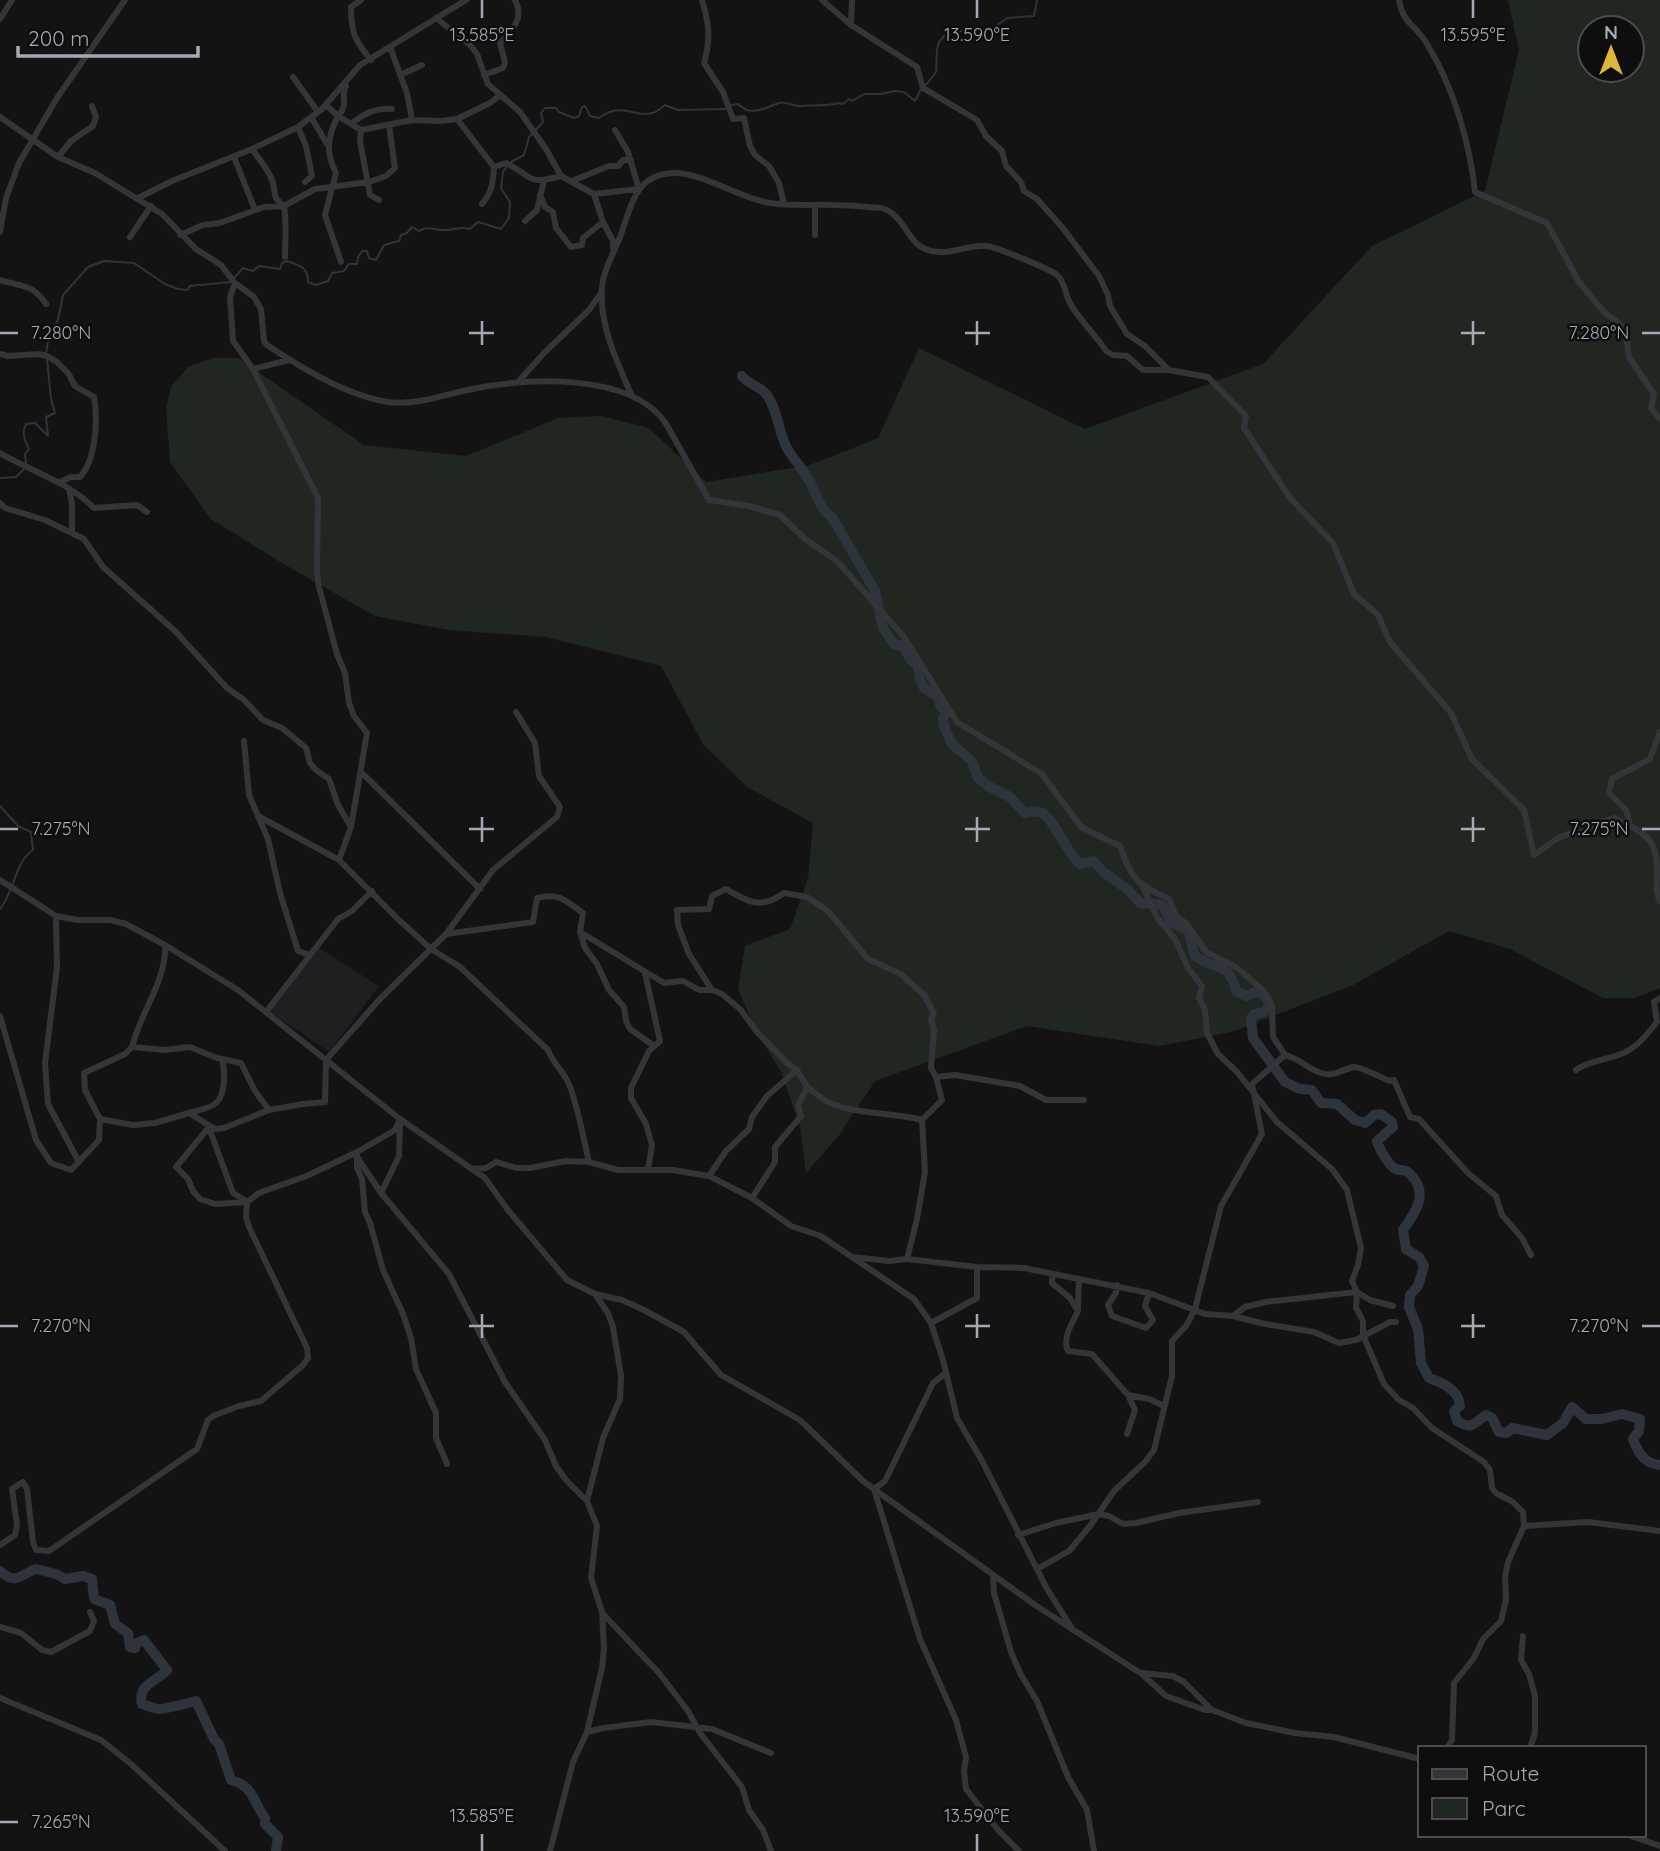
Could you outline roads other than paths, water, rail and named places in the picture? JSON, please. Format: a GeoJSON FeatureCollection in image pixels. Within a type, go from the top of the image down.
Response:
{"type":"FeatureCollection","features":[{"type":"Feature","properties":{"kind":"street"},"geometry":{"type":"LineString","coordinates":[[0,19],[12,0]]}},
{"type":"Feature","properties":{"kind":"street"},"geometry":{"type":"LineString","coordinates":[[0,232],[3,200],[19,163],[57,98],[125,0]]}},
{"type":"Feature","properties":{"kind":"street"},"geometry":{"type":"LineString","coordinates":[[361,0],[351,7],[352,30],[356,41],[372,60]]}},
{"type":"Feature","properties":{"kind":"street"},"geometry":{"type":"LineString","coordinates":[[447,0],[455,5]]}},
{"type":"Feature","properties":{"kind":"street"},"geometry":{"type":"LineString","coordinates":[[138,198],[298,127],[326,105],[360,65],[466,0]]}},
{"type":"Feature","properties":{"kind":"street"},"geometry":{"type":"LineString","coordinates":[[484,75],[503,68],[505,62],[500,43],[514,29],[518,20],[515,0]]}},
{"type":"Feature","properties":{"kind":"street"},"geometry":{"type":"LineString","coordinates":[[702,0],[710,37],[704,63],[723,92],[733,119],[744,118],[750,146],[755,155],[769,166],[779,183],[784,204]]}},
{"type":"Feature","properties":{"kind":"street"},"geometry":{"type":"LineString","coordinates":[[822,0],[850,24],[917,66],[923,88],[977,120],[986,136],[1002,151],[1006,166],[1021,182],[1024,191],[1037,199],[1099,276],[1110,306],[1127,334],[1169,370]]}},
{"type":"Feature","properties":{"kind":"street"},"geometry":{"type":"LineString","coordinates":[[850,24],[852,0]]}},
{"type":"Feature","properties":{"kind":"street"},"geometry":{"type":"LineString","coordinates":[[1399,0],[1402,15],[1427,42],[1449,89],[1466,138],[1475,192],[1547,223],[1579,282],[1603,311],[1625,328],[1629,357],[1654,394],[1651,408],[1660,419]]}},
{"type":"Feature","properties":{"kind":"street"},"geometry":{"type":"LineString","coordinates":[[436,18],[470,45],[477,54],[488,84],[520,113],[546,149],[561,176],[594,194],[639,189],[659,176],[674,173],[693,176],[749,198],[784,204],[882,208],[900,218],[905,230],[927,250],[958,252],[986,246],[1051,271],[1062,281],[1076,313],[1106,351],[1113,355],[1127,356],[1143,370],[1169,370],[1208,377],[1246,416],[1244,428],[1290,498],[1333,543],[1354,594],[1378,615],[1390,642],[1451,713],[1472,759],[1524,810],[1534,855],[1558,838],[1587,831],[1603,820],[1614,818],[1652,842],[1657,851],[1656,894],[1660,901]]}},
{"type":"Feature","properties":{"kind":"street"},"geometry":{"type":"LineString","coordinates":[[390,47],[412,110],[412,120]]}},
{"type":"Feature","properties":{"kind":"street"},"geometry":{"type":"LineString","coordinates":[[400,75],[422,65]]}},
{"type":"Feature","properties":{"kind":"street"},"geometry":{"type":"LineString","coordinates":[[327,144],[344,107],[342,91],[351,76]]}},
{"type":"Feature","properties":{"kind":"street"},"geometry":{"type":"LineString","coordinates":[[293,77],[327,144],[336,173],[325,215],[341,262]]}},
{"type":"Feature","properties":{"kind":"street"},"geometry":{"type":"LineString","coordinates":[[326,105],[361,130],[412,120],[457,119],[499,96]]}},
{"type":"Feature","properties":{"kind":"street"},"geometry":{"type":"LineString","coordinates":[[58,157],[71,141],[93,126],[96,117],[92,106]]}},
{"type":"Feature","properties":{"kind":"street"},"geometry":{"type":"LineString","coordinates":[[352,123],[360,116],[382,108],[392,109]]}},
{"type":"Feature","properties":{"kind":"street"},"geometry":{"type":"LineString","coordinates":[[0,117],[58,157],[95,173],[162,214],[180,235],[221,265],[235,284],[245,289],[258,302],[264,341],[289,360],[353,392],[389,402],[428,400],[519,381],[589,386],[631,395],[661,417],[709,500],[750,506],[780,515],[805,539],[837,561],[904,637],[957,722],[1042,774],[1081,827],[1120,846],[1129,872],[1143,887],[1157,917],[1175,939],[1188,968],[1202,986],[1199,998],[1205,1010],[1207,1033],[1218,1054],[1237,1072],[1277,1122],[1332,1169],[1347,1189],[1361,1248],[1352,1281],[1357,1292],[1370,1300],[1393,1306]]}},
{"type":"Feature","properties":{"kind":"street"},"geometry":{"type":"LineString","coordinates":[[457,119],[494,167],[490,195],[482,204]]}},
{"type":"Feature","properties":{"kind":"street"},"geometry":{"type":"LineString","coordinates":[[180,235],[203,225],[220,223],[264,207],[284,206],[316,189],[369,182],[386,176],[395,168],[389,125]]}},
{"type":"Feature","properties":{"kind":"street"},"geometry":{"type":"LineString","coordinates":[[298,127],[306,146],[312,176],[305,182]]}},
{"type":"Feature","properties":{"kind":"street"},"geometry":{"type":"LineString","coordinates":[[361,130],[360,141],[370,195],[379,200]]}},
{"type":"Feature","properties":{"kind":"street"},"geometry":{"type":"LineString","coordinates":[[615,130],[631,160],[639,189],[604,269],[601,291],[603,315],[614,357],[631,395]]}},
{"type":"Feature","properties":{"kind":"street"},"geometry":{"type":"LineString","coordinates":[[252,149],[274,184],[272,193],[276,201],[284,206],[287,222],[284,236],[285,257]]}},
{"type":"Feature","properties":{"kind":"street"},"geometry":{"type":"LineString","coordinates":[[234,157],[255,210]]}},
{"type":"Feature","properties":{"kind":"street"},"geometry":{"type":"LineString","coordinates":[[572,181],[609,166],[618,166],[623,160],[631,160]]}},
{"type":"Feature","properties":{"kind":"street"},"geometry":{"type":"LineString","coordinates":[[494,167],[506,163],[527,179],[544,181],[561,176]]}},
{"type":"Feature","properties":{"kind":"street"},"geometry":{"type":"LineString","coordinates":[[525,221],[537,210],[544,181]]}},
{"type":"Feature","properties":{"kind":"street"},"geometry":{"type":"LineString","coordinates":[[594,194],[603,222],[613,241],[613,252]]}},
{"type":"Feature","properties":{"kind":"street"},"geometry":{"type":"LineString","coordinates":[[540,195],[544,207],[553,212],[556,228],[572,247],[582,245],[583,238],[603,222]]}},
{"type":"Feature","properties":{"kind":"street"},"geometry":{"type":"LineString","coordinates":[[815,205],[815,235]]}},
{"type":"Feature","properties":{"kind":"street"},"geometry":{"type":"LineString","coordinates":[[130,237],[151,206]]}},
{"type":"Feature","properties":{"kind":"street"},"geometry":{"type":"LineString","coordinates":[[603,222],[609,225],[623,223]]}},
{"type":"Feature","properties":{"kind":"street"},"geometry":{"type":"LineString","coordinates":[[0,280],[26,285],[37,291],[46,304]]}},
{"type":"Feature","properties":{"kind":"street"},"geometry":{"type":"LineString","coordinates":[[235,284],[230,297],[232,338],[253,369],[318,498],[318,582],[337,654],[345,673],[349,703],[354,716],[367,733],[351,827],[339,860]]}},
{"type":"Feature","properties":{"kind":"street"},"geometry":{"type":"LineString","coordinates":[[519,381],[589,310],[601,291]]}},
{"type":"Feature","properties":{"kind":"street"},"geometry":{"type":"LineString","coordinates":[[0,354],[47,356],[68,373],[78,388],[94,397],[95,433],[84,473],[80,477],[71,477],[60,482]]}},
{"type":"Feature","properties":{"kind":"street"},"geometry":{"type":"LineString","coordinates":[[253,369],[289,360]]}},
{"type":"Feature","properties":{"kind":"street"},"geometry":{"type":"LineString","coordinates":[[0,453],[60,482],[96,508],[136,505],[147,512]]}},
{"type":"Feature","properties":{"kind":"street"},"geometry":{"type":"LineString","coordinates":[[69,489],[72,531]]}},
{"type":"Feature","properties":{"kind":"street"},"geometry":{"type":"LineString","coordinates":[[0,503],[5,508],[30,514],[72,531],[84,539],[98,562],[194,649],[227,688],[243,699],[263,720],[282,728],[306,748],[310,763],[328,779],[338,806],[351,827]]}},
{"type":"Feature","properties":{"kind":"street"},"geometry":{"type":"LineString","coordinates":[[189,1113],[215,1129],[269,1110],[325,1102],[326,1059],[378,1001],[446,934],[493,870],[557,817],[560,807],[538,776],[535,743],[516,712]]}},
{"type":"Feature","properties":{"kind":"street"},"geometry":{"type":"LineString","coordinates":[[1630,826],[1626,810],[1609,793],[1612,779],[1650,758],[1660,732]]}},
{"type":"Feature","properties":{"kind":"street"},"geometry":{"type":"LineString","coordinates":[[244,741],[249,795],[268,839],[280,893],[298,951],[310,955]]}},
{"type":"Feature","properties":{"kind":"street"},"geometry":{"type":"LineString","coordinates":[[362,772],[480,888]]}},
{"type":"Feature","properties":{"kind":"street"},"geometry":{"type":"LineString","coordinates":[[258,816],[339,860],[399,920],[432,949],[460,967],[548,1050],[552,1063],[560,1069],[569,1084],[589,1162]]}},
{"type":"Feature","properties":{"kind":"street"},"geometry":{"type":"LineString","coordinates":[[0,880],[56,916],[77,920],[110,920],[126,924],[238,990],[400,1119],[473,1169],[491,1185],[508,1210],[567,1280],[595,1294],[622,1300],[684,1332],[721,1375],[800,1420],[874,1489],[993,1576],[1141,1673],[1159,1689],[1205,1710],[1212,1710],[1246,1723],[1295,1733],[1334,1737],[1418,1758]]}},
{"type":"Feature","properties":{"kind":"street"},"geometry":{"type":"LineString","coordinates":[[1143,887],[1169,899],[1176,916],[1187,924],[1206,952],[1236,967],[1263,990],[1272,1006],[1273,1037],[1285,1055],[1322,1073],[1331,1074],[1354,1067],[1390,1082],[1394,1080],[1410,1117],[1419,1119],[1468,1173],[1496,1196],[1502,1215],[1522,1238],[1531,1255]]}},
{"type":"Feature","properties":{"kind":"street"},"geometry":{"type":"LineString","coordinates":[[712,990],[689,954],[678,925],[677,910],[709,909],[712,896],[726,889],[750,902],[773,901],[784,893],[807,897],[828,911],[867,958],[901,974],[924,995],[933,1013],[931,1068],[942,1100],[922,1120],[925,1172],[918,1219],[907,1259]]}},
{"type":"Feature","properties":{"kind":"street"},"geometry":{"type":"LineString","coordinates":[[266,1012],[338,919],[352,911],[372,891]]}},
{"type":"Feature","properties":{"kind":"street"},"geometry":{"type":"LineString","coordinates":[[446,934],[533,922],[537,898],[550,895],[559,897],[583,913],[580,932],[585,948],[597,964],[609,989],[624,1007],[630,1029],[654,1046]]}},
{"type":"Feature","properties":{"kind":"street"},"geometry":{"type":"LineString","coordinates":[[56,916],[57,967],[45,1063],[48,1104],[79,1162]]}},
{"type":"Feature","properties":{"kind":"street"},"geometry":{"type":"LineString","coordinates":[[580,932],[664,983],[683,981],[699,989],[722,994],[740,1009],[757,1032],[797,1070],[807,1087],[829,1102],[864,1111],[900,1114],[922,1120]]}},
{"type":"Feature","properties":{"kind":"street"},"geometry":{"type":"LineString","coordinates":[[0,1016],[36,1140],[51,1163],[71,1170],[99,1140],[100,1119],[85,1090],[84,1073],[125,1054],[132,1046],[135,1032],[162,969],[166,956],[165,945]]}},
{"type":"Feature","properties":{"kind":"street"},"geometry":{"type":"LineString","coordinates":[[645,973],[660,1041],[649,1051],[631,1088],[631,1098],[646,1124],[652,1145],[648,1170]]}},
{"type":"Feature","properties":{"kind":"street"},"geometry":{"type":"LineString","coordinates":[[1576,1070],[1584,1064],[1618,1055],[1638,1044],[1657,1022],[1654,1002],[1660,998]]}},
{"type":"Feature","properties":{"kind":"street"},"geometry":{"type":"LineString","coordinates":[[132,1046],[165,1050],[190,1047],[241,1063],[255,1091],[269,1110]]}},
{"type":"Feature","properties":{"kind":"street"},"geometry":{"type":"LineString","coordinates":[[1037,1569],[1069,1551],[1114,1491],[1154,1450],[1172,1376],[1172,1341],[1186,1326],[1195,1310],[1222,1206],[1262,1134],[1252,1084],[1285,1055]]}},
{"type":"Feature","properties":{"kind":"street"},"geometry":{"type":"LineString","coordinates":[[100,1119],[133,1125],[155,1123],[216,1103],[222,1094],[222,1059]]}},
{"type":"Feature","properties":{"kind":"street"},"geometry":{"type":"LineString","coordinates":[[709,1175],[726,1152],[749,1129],[752,1116],[767,1096],[797,1070]]}},
{"type":"Feature","properties":{"kind":"street"},"geometry":{"type":"LineString","coordinates":[[936,1077],[955,1075],[1020,1086],[1046,1100],[1084,1100]]}},
{"type":"Feature","properties":{"kind":"street"},"geometry":{"type":"LineString","coordinates":[[752,1198],[775,1163],[775,1147],[802,1116],[798,1106],[807,1087]]}},
{"type":"Feature","properties":{"kind":"street"},"geometry":{"type":"LineString","coordinates":[[208,1125],[176,1167],[200,1199],[215,1203],[247,1202],[259,1194],[358,1154],[395,1130],[400,1119]]}},
{"type":"Feature","properties":{"kind":"street"},"geometry":{"type":"LineString","coordinates":[[382,1193],[399,1156],[400,1119]]}},
{"type":"Feature","properties":{"kind":"street"},"geometry":{"type":"LineString","coordinates":[[208,1125],[233,1193],[247,1202]]}},
{"type":"Feature","properties":{"kind":"street"},"geometry":{"type":"LineString","coordinates":[[358,1154],[382,1193],[449,1274],[505,1382],[545,1440],[556,1466],[587,1501],[597,1526],[591,1578],[601,1612],[604,1648],[602,1668],[587,1732],[573,1762],[550,1851]]}},
{"type":"Feature","properties":{"kind":"street"},"geometry":{"type":"LineString","coordinates":[[358,1154],[356,1168],[362,1179],[365,1212],[383,1270],[407,1326],[416,1369],[436,1413],[436,1438],[447,1464]]}},
{"type":"Feature","properties":{"kind":"street"},"geometry":{"type":"LineString","coordinates":[[473,1169],[485,1168],[496,1162],[516,1168],[530,1168],[566,1161],[589,1162],[618,1170],[673,1170],[709,1175],[752,1198],[791,1226],[821,1236],[914,1299],[931,1323],[957,1418],[981,1459],[1046,1589],[1073,1630]]}},
{"type":"Feature","properties":{"kind":"street"},"geometry":{"type":"LineString","coordinates":[[0,1545],[15,1535],[17,1525],[12,1489],[16,1485],[23,1482],[27,1489],[36,1550],[49,1551],[197,1449],[208,1420],[213,1416],[261,1401],[303,1365],[308,1357],[307,1348],[249,1227],[245,1208],[247,1202]]}},
{"type":"Feature","properties":{"kind":"street"},"geometry":{"type":"LineString","coordinates":[[850,1256],[889,1261],[907,1259],[977,1267],[1024,1268],[1117,1285],[1149,1293],[1206,1314],[1233,1315],[1265,1324],[1314,1332],[1339,1343],[1356,1340],[1390,1322],[1396,1322]]}},
{"type":"Feature","properties":{"kind":"street"},"geometry":{"type":"LineString","coordinates":[[931,1323],[977,1298],[977,1267]]}},
{"type":"Feature","properties":{"kind":"street"},"geometry":{"type":"LineString","coordinates":[[1052,1274],[1052,1283],[1070,1298],[1078,1311]]}},
{"type":"Feature","properties":{"kind":"street"},"geometry":{"type":"LineString","coordinates":[[1079,1280],[1078,1311],[1064,1342],[1068,1351],[1092,1354],[1128,1395],[1135,1410],[1127,1434]]}},
{"type":"Feature","properties":{"kind":"street"},"geometry":{"type":"LineString","coordinates":[[1117,1285],[1116,1293],[1108,1306],[1112,1316],[1146,1328],[1153,1320],[1145,1306],[1149,1293]]}},
{"type":"Feature","properties":{"kind":"street"},"geometry":{"type":"LineString","coordinates":[[1233,1315],[1245,1307],[1266,1302],[1357,1292]]}},
{"type":"Feature","properties":{"kind":"street"},"geometry":{"type":"LineString","coordinates":[[1357,1292],[1356,1308],[1363,1321],[1363,1335],[1384,1384],[1432,1428],[1484,1462],[1490,1470],[1494,1491],[1523,1511],[1524,1526],[1508,1562],[1505,1577],[1506,1600],[1501,1621],[1483,1639],[1478,1652],[1454,1683],[1451,1740],[1448,1746]]}},
{"type":"Feature","properties":{"kind":"street"},"geometry":{"type":"LineString","coordinates":[[587,1501],[603,1438],[620,1399],[621,1377],[613,1327],[608,1313],[595,1294]]}},
{"type":"Feature","properties":{"kind":"street"},"geometry":{"type":"LineString","coordinates":[[874,1489],[885,1481],[933,1383],[946,1373]]}},
{"type":"Feature","properties":{"kind":"street"},"geometry":{"type":"LineString","coordinates":[[1128,1395],[1149,1399],[1164,1406]]}},
{"type":"Feature","properties":{"kind":"street"},"geometry":{"type":"LineString","coordinates":[[874,1489],[919,1639],[956,1720],[966,1757],[966,1789],[1018,1851]]}},
{"type":"Feature","properties":{"kind":"street"},"geometry":{"type":"LineString","coordinates":[[1018,1535],[1099,1514],[1123,1524],[1258,1502]]}},
{"type":"Feature","properties":{"kind":"street"},"geometry":{"type":"LineString","coordinates":[[1524,1526],[1588,1522],[1660,1531]]}},
{"type":"Feature","properties":{"kind":"street"},"geometry":{"type":"LineString","coordinates":[[993,1576],[994,1593],[1011,1652],[1037,1701],[1068,1777],[1087,1810],[1094,1851]]}},
{"type":"Feature","properties":{"kind":"street"},"geometry":{"type":"LineString","coordinates":[[0,1627],[21,1633],[42,1650],[51,1652],[90,1631],[93,1621],[90,1612]]}},
{"type":"Feature","properties":{"kind":"street"},"geometry":{"type":"LineString","coordinates":[[601,1612],[659,1673],[688,1711],[697,1729],[742,1787],[749,1810],[763,1830],[771,1851]]}},
{"type":"Feature","properties":{"kind":"street"},"geometry":{"type":"LineString","coordinates":[[1523,1636],[1521,1660],[1529,1674],[1535,1696],[1536,1726],[1531,1746]]}},
{"type":"Feature","properties":{"kind":"street"},"geometry":{"type":"LineString","coordinates":[[1141,1673],[1173,1676],[1184,1682],[1212,1710]]}},
{"type":"Feature","properties":{"kind":"street"},"geometry":{"type":"LineString","coordinates":[[0,1698],[102,1740],[225,1851]]}},
{"type":"Feature","properties":{"kind":"street"},"geometry":{"type":"LineString","coordinates":[[587,1732],[651,1722],[712,1729],[771,1753]]}},
{"type":"Feature","properties":{"kind":"street"},"geometry":{"type":"LineString","coordinates":[[1634,1837],[1660,1846]]}},
{"type":"Feature","properties":{"kind":"waterway"},"geometry":{"type":"LineString","coordinates":[[926,85],[936,72],[937,50],[944,36],[953,32],[993,28],[1007,18],[1034,16],[1037,0]]}},
{"type":"Feature","properties":{"kind":"waterway"},"geometry":{"type":"LineString","coordinates":[[731,105],[738,104],[751,111],[782,103],[801,106],[843,104],[864,94],[895,91],[904,92],[915,101],[921,89]]}},
{"type":"Feature","properties":{"kind":"waterway"},"geometry":{"type":"LineString","coordinates":[[511,162],[524,155],[529,137],[543,122],[541,113],[545,108],[556,108],[574,118],[579,116],[585,106],[590,116],[599,118],[623,110],[648,114],[665,105],[678,110],[727,109]]}},
{"type":"Feature","properties":{"kind":"waterway"},"geometry":{"type":"LineString","coordinates":[[234,278],[243,268],[253,271],[259,266],[280,269],[282,263],[287,261],[303,268],[308,282],[316,285],[328,281],[332,273],[344,271],[349,264],[357,264],[362,251],[367,251],[369,258],[376,260],[384,245],[399,241],[401,235],[412,227],[419,231],[429,228],[470,229],[478,222],[501,229],[509,218],[510,202],[501,188],[503,172],[507,166]]}},
{"type":"Feature","properties":{"kind":"waterway"},"geometry":{"type":"LineString","coordinates":[[46,353],[49,336],[58,320],[63,295],[88,267],[104,261],[134,263],[165,284],[187,290],[190,286],[230,282]]}},
{"type":"Feature","properties":{"kind":"waterway"},"geometry":{"type":"LineString","coordinates":[[26,463],[25,454],[29,449],[24,433],[26,424],[35,423],[48,436],[46,417],[55,413],[47,359]]}},
{"type":"Feature","properties":{"kind":"waterway"},"geometry":{"type":"LineString","coordinates":[[742,376],[767,395],[788,450],[832,517],[875,591],[883,628],[894,644],[903,646],[910,659],[918,666],[924,688],[940,699],[940,705],[946,712],[943,718],[944,726],[952,744],[972,761],[978,778],[1010,797],[1025,813],[1036,811],[1047,817],[1080,864],[1094,861],[1140,903],[1163,906],[1171,922],[1189,931],[1194,955],[1225,970],[1237,992],[1247,996],[1257,991],[1265,996],[1269,1003],[1268,1008],[1251,1018],[1253,1038],[1285,1082],[1300,1089],[1312,1090],[1321,1103],[1337,1104],[1355,1120],[1365,1123],[1374,1115],[1381,1114],[1392,1122],[1393,1127],[1377,1141],[1378,1144],[1392,1166],[1407,1172],[1415,1180],[1420,1195],[1416,1209],[1403,1230],[1406,1249],[1419,1257],[1424,1266],[1418,1286],[1410,1295],[1409,1307],[1418,1329],[1421,1363],[1429,1378],[1445,1385],[1457,1396],[1460,1406],[1454,1411],[1457,1421],[1470,1425],[1486,1415],[1492,1418],[1499,1432],[1507,1433],[1512,1428],[1547,1435],[1563,1423],[1572,1407],[1586,1419],[1602,1419],[1622,1414],[1640,1419],[1639,1431],[1633,1439],[1635,1444],[1646,1460],[1660,1465]]}},
{"type":"Feature","properties":{"kind":"waterway"},"geometry":{"type":"LineString","coordinates":[[0,478],[16,477],[24,469]]}},
{"type":"Feature","properties":{"kind":"waterway"},"geometry":{"type":"LineString","coordinates":[[0,806],[18,826],[31,832],[33,850],[23,861],[0,909]]}},
{"type":"Feature","properties":{"kind":"waterway"},"geometry":{"type":"LineString","coordinates":[[0,1571],[10,1578],[18,1578],[36,1569],[65,1579],[83,1576],[92,1579],[94,1599],[110,1605],[115,1624],[128,1633],[130,1647],[135,1648],[137,1643],[144,1640],[167,1670],[145,1687],[141,1697],[142,1704],[159,1709],[196,1701],[219,1744],[231,1780],[249,1790],[265,1818],[265,1824],[278,1837],[276,1851]]}}]}
